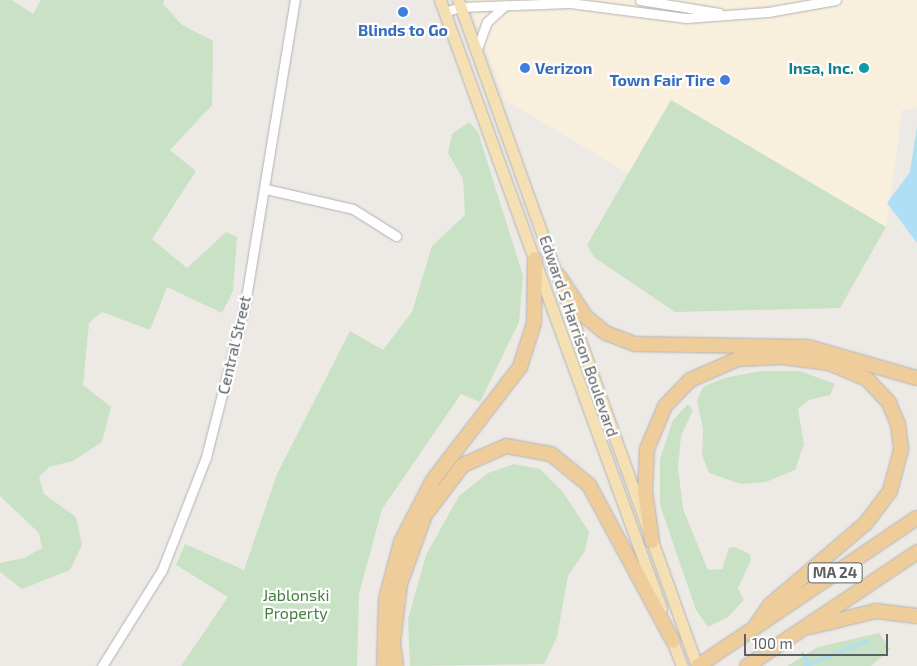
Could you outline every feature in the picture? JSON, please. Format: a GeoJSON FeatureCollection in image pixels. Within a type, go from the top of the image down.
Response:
{"type":"FeatureCollection","features":[{"type":"Feature","properties":{"kind":"highway"},"geometry":{"type":"LineString","coordinates":[[384,666],[386,599],[401,542],[433,480],[520,367],[534,324],[535,259]]}},
{"type":"Feature","properties":{"kind":"highway"},"geometry":{"type":"LineString","coordinates":[[558,275],[586,317],[625,342],[657,346],[808,347],[860,358],[917,378]]}},
{"type":"Feature","properties":{"kind":"highway"},"geometry":{"type":"LineString","coordinates":[[652,541],[645,491],[647,449],[665,406],[690,380],[738,359],[782,357],[835,364],[871,382],[889,403],[900,436],[899,464],[890,491],[866,523],[770,605],[754,628]]}},
{"type":"Feature","properties":{"kind":"highway"},"geometry":{"type":"LineString","coordinates":[[396,666],[393,642],[400,584],[425,515],[463,465],[506,446],[551,454],[589,485],[673,641]]}},
{"type":"Feature","properties":{"kind":"highway","name":"MA 24"},"geometry":{"type":"LineString","coordinates":[[697,666],[917,518]]}},
{"type":"Feature","properties":{"kind":"highway","name":"MA 24"},"geometry":{"type":"LineString","coordinates":[[747,666],[917,552]]}},
{"type":"Feature","properties":{"kind":"highway"},"geometry":{"type":"LineString","coordinates":[[804,628],[876,611],[917,616]]}},
{"type":"Feature","properties":{"kind":"main road","name":"Edward S Harrison Boulevard"},"geometry":{"type":"LineString","coordinates":[[440,0],[682,666]]}},
{"type":"Feature","properties":{"kind":"main road","name":"Edward S Harrison Boulevard"},"geometry":{"type":"LineString","coordinates":[[462,2],[477,49],[697,666]]}},
{"type":"Feature","properties":{"kind":"street","name":"Central Street"},"geometry":{"type":"LineString","coordinates":[[102,666],[149,594],[190,507],[239,330],[266,188],[295,0]]}},
{"type":"Feature","properties":{"kind":"street"},"geometry":{"type":"LineString","coordinates":[[640,0],[721,14]]}},
{"type":"Feature","properties":{"kind":"street"},"geometry":{"type":"LineString","coordinates":[[444,12],[462,2],[505,5],[570,3],[686,18],[768,12],[836,0]]}},
{"type":"Feature","properties":{"kind":"street"},"geometry":{"type":"LineString","coordinates":[[477,49],[487,22],[505,5]]}},
{"type":"Feature","properties":{"kind":"street"},"geometry":{"type":"LineString","coordinates":[[266,188],[353,209],[396,236]]}},
{"type":"Feature","properties":{"kind":"shaded area"},"geometry":{"type":"Polygon","coordinates":[[[468,0],[917,0],[917,107],[902,110],[886,227],[671,100],[628,173],[505,100],[468,0]]]}},
{"type":"Feature","properties":{"kind":"green space"},"geometry":{"type":"Polygon","coordinates":[[[0,0],[12,0],[33,14],[41,0],[164,0],[163,4],[182,25],[213,41],[212,105],[170,150],[196,171],[152,239],[187,268],[226,232],[237,237],[233,291],[222,313],[167,287],[150,330],[102,312],[89,323],[83,385],[111,407],[102,442],[73,461],[49,467],[39,477],[44,494],[76,517],[82,545],[70,570],[22,589],[0,572],[0,563],[24,558],[42,548],[39,533],[0,496],[0,0]]]}},
{"type":"Feature","properties":{"kind":"green space"},"geometry":{"type":"Polygon","coordinates":[[[671,100],[886,227],[840,308],[675,312],[595,258],[587,245],[671,100]]]}},
{"type":"Feature","properties":{"kind":"green space","name":"Jablonski Property"},"geometry":{"type":"Polygon","coordinates":[[[469,122],[478,132],[523,276],[519,322],[480,402],[461,394],[382,509],[359,594],[357,666],[181,666],[228,597],[176,565],[185,544],[244,570],[277,474],[350,331],[383,350],[412,312],[432,246],[465,215],[463,179],[448,153],[452,134],[469,122]]]}},
{"type":"Feature","properties":{"kind":"green space"},"geometry":{"type":"Polygon","coordinates":[[[761,371],[800,371],[835,384],[830,395],[809,400],[798,409],[804,444],[795,470],[766,482],[741,484],[709,473],[702,455],[703,429],[697,400],[703,387],[724,378],[761,371]]]}},
{"type":"Feature","properties":{"kind":"green space"},"geometry":{"type":"Polygon","coordinates":[[[688,404],[693,410],[681,436],[678,467],[683,509],[708,570],[722,569],[729,548],[735,547],[750,554],[751,560],[738,588],[744,600],[728,617],[708,627],[696,610],[660,505],[660,459],[673,420],[688,404]]]}},
{"type":"Feature","properties":{"kind":"green space"},"geometry":{"type":"Polygon","coordinates":[[[514,464],[540,469],[563,492],[589,532],[585,551],[568,576],[557,637],[544,664],[410,666],[408,619],[426,555],[459,496],[488,473],[514,464]]]}},
{"type":"Feature","properties":{"kind":"green space"},"geometry":{"type":"Polygon","coordinates":[[[879,633],[890,649],[871,666],[787,666],[818,647],[879,633]]]}},
{"type":"Feature","properties":{"kind":"water"},"geometry":{"type":"Polygon","coordinates":[[[917,126],[917,243],[887,203],[910,172],[917,126]]]}},
{"type":"Feature","properties":{"kind":"waterway"},"geometry":{"type":"LineString","coordinates":[[803,666],[867,640]]}},
{"type":"Feature","properties":{"kind":"waterway"},"geometry":{"type":"LineString","coordinates":[[802,653],[809,666]]}},
{"type":"Feature","properties":{"kind":"place","name":"Blinds to Go"},"geometry":{"type":"Point","coordinates":[403,12]}},
{"type":"Feature","properties":{"kind":"place","name":"Verizon"},"geometry":{"type":"Point","coordinates":[525,68]}},
{"type":"Feature","properties":{"kind":"place","name":"Insa, Inc."},"geometry":{"type":"Point","coordinates":[864,68]}},
{"type":"Feature","properties":{"kind":"place","name":"Town Fair Tire"},"geometry":{"type":"Point","coordinates":[725,80]}}]}
